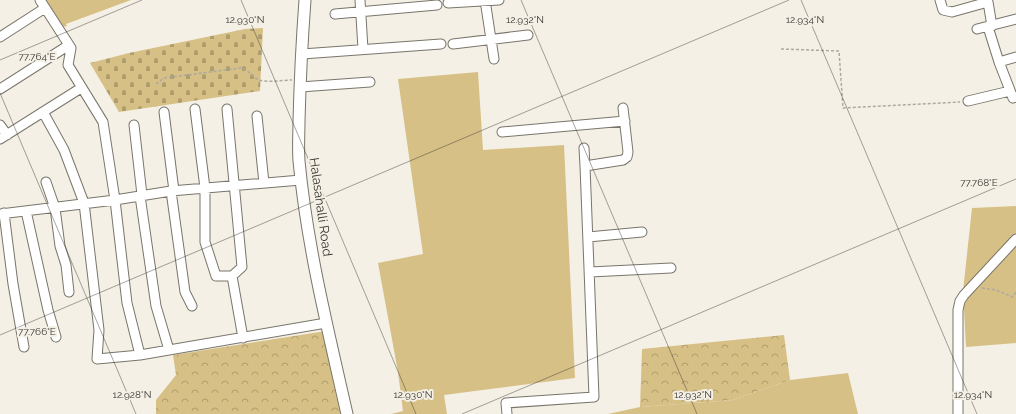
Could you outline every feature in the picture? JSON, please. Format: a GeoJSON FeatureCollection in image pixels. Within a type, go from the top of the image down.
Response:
{"type":"FeatureCollection","features":[{"type":"Feature","properties":{"kind":"main road","name":"Halasahalli Road"},"geometry":{"type":"LineString","coordinates":[[305,0],[300,83],[299,159],[301,180],[305,212],[326,323],[347,414]]}},
{"type":"Feature","properties":{"kind":"street"},"geometry":{"type":"LineString","coordinates":[[40,0],[71,48],[68,65],[103,122],[115,200],[127,303],[140,355]]}},
{"type":"Feature","properties":{"kind":"street"},"geometry":{"type":"LineString","coordinates":[[360,0],[364,49]]}},
{"type":"Feature","properties":{"kind":"street"},"geometry":{"type":"LineString","coordinates":[[448,3],[499,0]]}},
{"type":"Feature","properties":{"kind":"street"},"geometry":{"type":"LineString","coordinates":[[940,0],[943,10],[952,12],[988,2],[990,26],[999,62],[1013,94],[968,101]]}},
{"type":"Feature","properties":{"kind":"street"},"geometry":{"type":"LineString","coordinates":[[485,1],[494,59]]}},
{"type":"Feature","properties":{"kind":"street"},"geometry":{"type":"LineString","coordinates":[[335,14],[437,5]]}},
{"type":"Feature","properties":{"kind":"street"},"geometry":{"type":"LineString","coordinates":[[0,37],[45,8]]}},
{"type":"Feature","properties":{"kind":"street"},"geometry":{"type":"LineString","coordinates":[[976,29],[1016,19]]}},
{"type":"Feature","properties":{"kind":"street"},"geometry":{"type":"LineString","coordinates":[[453,44],[528,35]]}},
{"type":"Feature","properties":{"kind":"street"},"geometry":{"type":"LineString","coordinates":[[302,54],[440,44]]}},
{"type":"Feature","properties":{"kind":"street"},"geometry":{"type":"LineString","coordinates":[[0,89],[69,45]]}},
{"type":"Feature","properties":{"kind":"street"},"geometry":{"type":"LineString","coordinates":[[999,62],[1016,57]]}},
{"type":"Feature","properties":{"kind":"street"},"geometry":{"type":"LineString","coordinates":[[300,83],[370,82]]}},
{"type":"Feature","properties":{"kind":"street"},"geometry":{"type":"LineString","coordinates":[[0,125],[3,137],[81,88]]}},
{"type":"Feature","properties":{"kind":"street"},"geometry":{"type":"LineString","coordinates":[[585,166],[623,160],[627,157],[628,152],[623,108]]}},
{"type":"Feature","properties":{"kind":"street"},"geometry":{"type":"LineString","coordinates":[[195,109],[205,188],[205,242],[216,276],[232,276],[242,267],[227,109]]}},
{"type":"Feature","properties":{"kind":"street"},"geometry":{"type":"LineString","coordinates":[[43,112],[64,150],[84,203],[98,330],[97,359],[140,355],[326,323]]}},
{"type":"Feature","properties":{"kind":"street"},"geometry":{"type":"LineString","coordinates":[[164,112],[172,191],[185,292],[192,306]]}},
{"type":"Feature","properties":{"kind":"street"},"geometry":{"type":"LineString","coordinates":[[257,116],[264,183]]}},
{"type":"Feature","properties":{"kind":"street"},"geometry":{"type":"LineString","coordinates":[[502,132],[625,120]]}},
{"type":"Feature","properties":{"kind":"street"},"geometry":{"type":"LineString","coordinates":[[134,125],[141,195],[156,306],[169,350]]}},
{"type":"Feature","properties":{"kind":"street"},"geometry":{"type":"LineString","coordinates":[[506,414],[506,404],[594,397],[584,148]]}},
{"type":"Feature","properties":{"kind":"street"},"geometry":{"type":"LineString","coordinates":[[24,347],[2,214],[115,200],[172,191],[301,180]]}},
{"type":"Feature","properties":{"kind":"street"},"geometry":{"type":"LineString","coordinates":[[46,182],[54,208],[60,246],[66,265],[69,292]]}},
{"type":"Feature","properties":{"kind":"street"},"geometry":{"type":"LineString","coordinates":[[26,211],[48,310],[56,337]]}},
{"type":"Feature","properties":{"kind":"street"},"geometry":{"type":"LineString","coordinates":[[588,237],[642,232]]}},
{"type":"Feature","properties":{"kind":"street"},"geometry":{"type":"LineString","coordinates":[[958,414],[958,310],[960,301],[1016,239]]}},
{"type":"Feature","properties":{"kind":"street"},"geometry":{"type":"LineString","coordinates":[[590,272],[671,268]]}},
{"type":"Feature","properties":{"kind":"street"},"geometry":{"type":"LineString","coordinates":[[232,276],[243,338]]}},
{"type":"Feature","properties":{"kind":"path"},"geometry":{"type":"LineString","coordinates":[[781,49],[839,51],[843,108],[968,101]]}},
{"type":"Feature","properties":{"kind":"path"},"geometry":{"type":"LineString","coordinates":[[156,84],[164,78],[241,68],[248,70],[259,80],[300,83]]}},
{"type":"Feature","properties":{"kind":"path"},"geometry":{"type":"LineString","coordinates":[[972,287],[996,290],[1013,296],[1016,292]]}},
{"type":"Feature","properties":{"kind":"green space"},"geometry":{"type":"Polygon","coordinates":[[[46,0],[131,0],[66,24],[67,26],[63,27],[46,0]]]}},
{"type":"Feature","properties":{"kind":"green space"},"geometry":{"type":"Polygon","coordinates":[[[263,28],[260,91],[119,112],[90,63],[129,53],[245,29],[263,28]]]}},
{"type":"Feature","properties":{"kind":"green space"},"geometry":{"type":"Polygon","coordinates":[[[478,72],[483,150],[564,145],[575,378],[444,395],[447,414],[391,414],[403,411],[398,372],[378,263],[423,254],[398,79],[478,72]]]}},
{"type":"Feature","properties":{"kind":"green space"},"geometry":{"type":"Polygon","coordinates":[[[1016,206],[1016,343],[966,347],[963,291],[972,208],[1016,206]]]}},
{"type":"Feature","properties":{"kind":"green space"},"geometry":{"type":"Polygon","coordinates":[[[326,331],[344,414],[156,414],[156,400],[176,375],[173,355],[326,331]]]}},
{"type":"Feature","properties":{"kind":"green space"},"geometry":{"type":"Polygon","coordinates":[[[784,335],[790,380],[733,400],[640,407],[642,349],[784,335]]]}},
{"type":"Feature","properties":{"kind":"green space"},"geometry":{"type":"Polygon","coordinates":[[[848,373],[858,414],[608,414],[640,407],[733,400],[790,380],[848,373]]]}}]}
